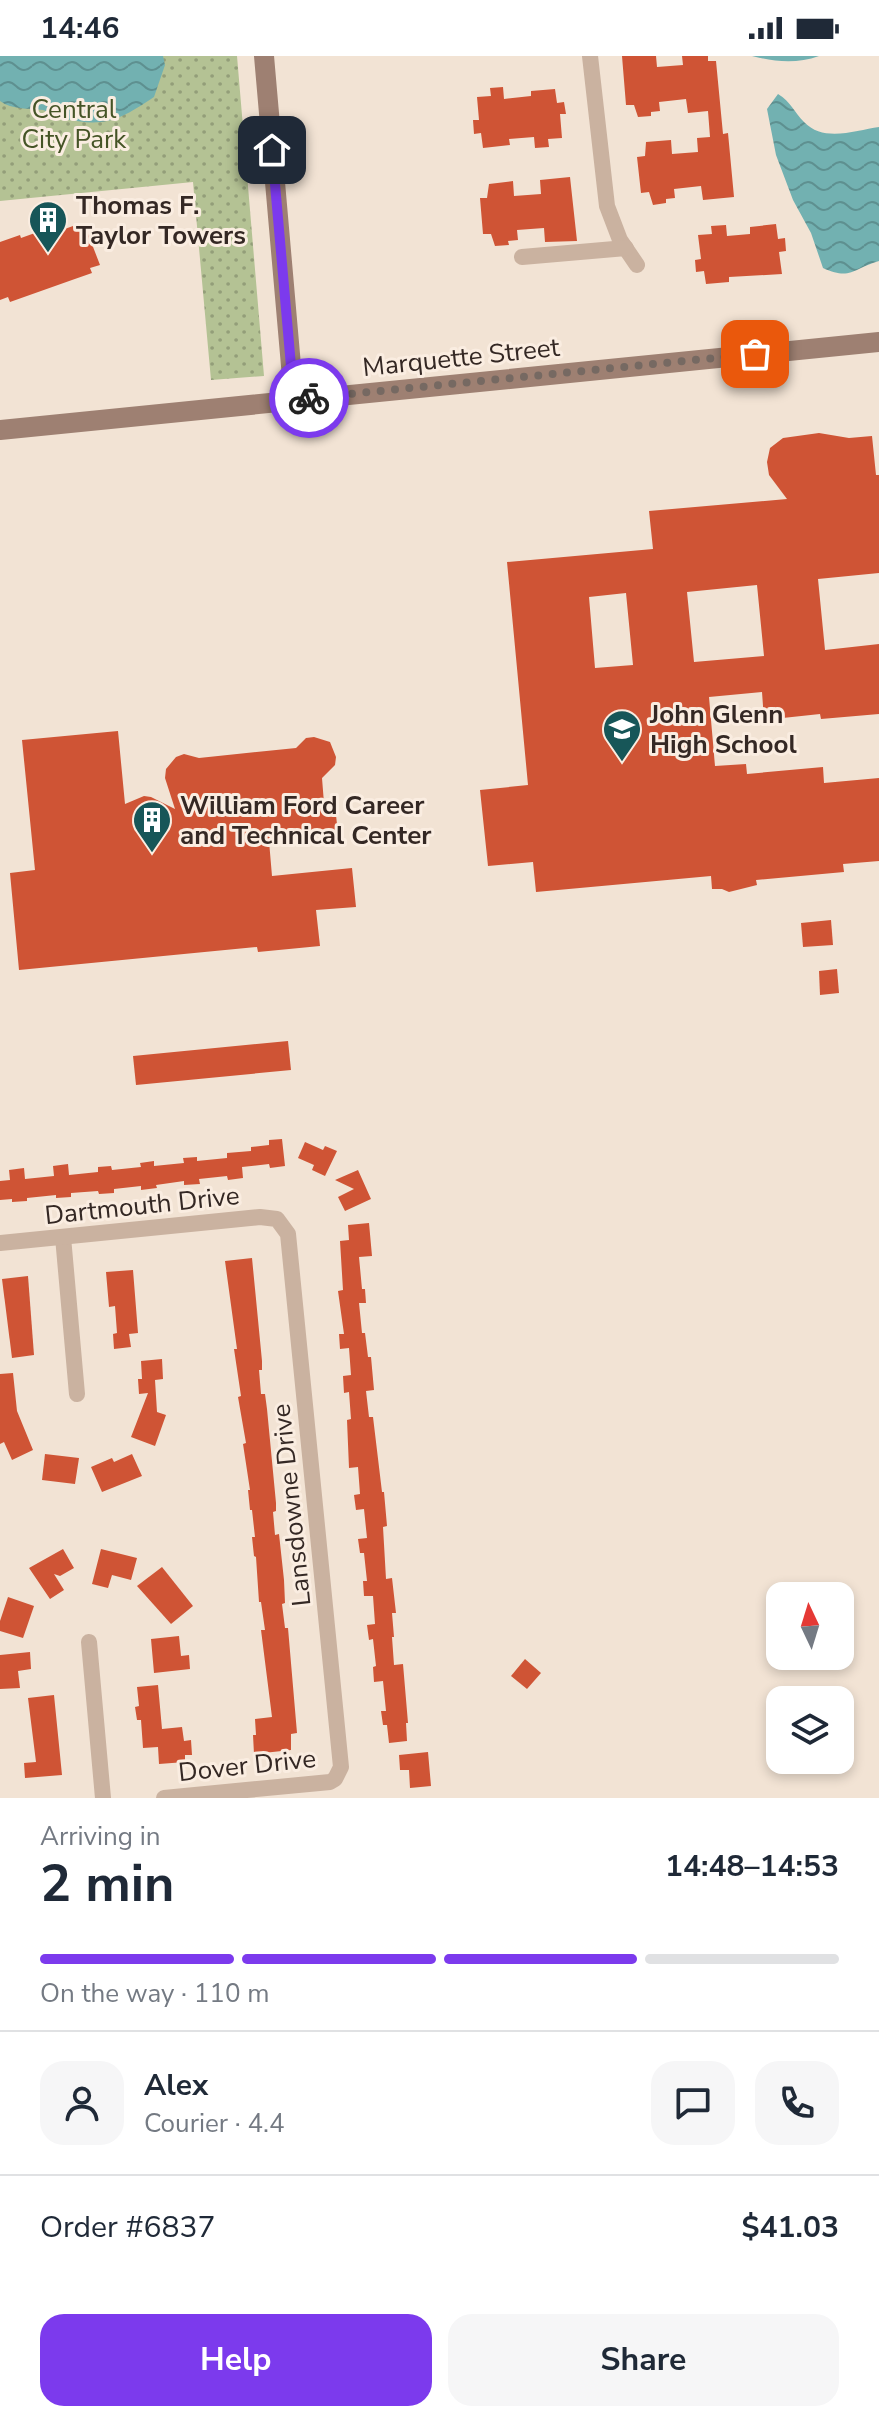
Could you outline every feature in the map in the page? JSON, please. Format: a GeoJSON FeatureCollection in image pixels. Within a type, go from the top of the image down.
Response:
{"type":"FeatureCollection","features":[{"type":"Feature","properties":{"kind":"street"},"geometry":{"type":"LineString","coordinates":[[264,56],[294,400]]}},
{"type":"Feature","properties":{"kind":"street"},"geometry":{"type":"LineString","coordinates":[[590,56],[607,206],[611,222],[637,265]]}},
{"type":"Feature","properties":{"kind":"street"},"geometry":{"type":"LineString","coordinates":[[522,257],[626,248]]}},
{"type":"Feature","properties":{"kind":"street","name":"Marquette Street"},"geometry":{"type":"LineString","coordinates":[[0,430],[879,342]]}},
{"type":"Feature","properties":{"kind":"street","name":"Dartmouth Drive"},"geometry":{"type":"LineString","coordinates":[[0,1243],[260,1217],[277,1219],[284,1227]]}},
{"type":"Feature","properties":{"kind":"street","name":"Lansdowne Drive"},"geometry":{"type":"LineString","coordinates":[[284,1227],[290,1243],[340,1752],[341,1767],[335,1779]]}},
{"type":"Feature","properties":{"kind":"street"},"geometry":{"type":"LineString","coordinates":[[63,1237],[77,1394]]}},
{"type":"Feature","properties":{"kind":"street"},"geometry":{"type":"LineString","coordinates":[[89,1642],[103,1798]]}},
{"type":"Feature","properties":{"kind":"street","name":"Dover Drive"},"geometry":{"type":"LineString","coordinates":[[164,1798],[319,1784],[335,1779]]}},
{"type":"Feature","properties":{"kind":"green space","name":"Central City Park"},"geometry":{"type":"Polygon","coordinates":[[[0,56],[237,56],[264,376],[211,380],[193,182],[0,201],[0,56]]]}},
{"type":"Feature","properties":{"kind":"water"},"geometry":{"type":"Polygon","coordinates":[[[0,56],[163,56],[165,65],[154,97],[113,120],[80,122],[0,101],[0,56]]]}},
{"type":"Feature","properties":{"kind":"water"},"geometry":{"type":"Polygon","coordinates":[[[752,56],[819,56],[786,61],[752,56]]]}},
{"type":"Feature","properties":{"kind":"water"},"geometry":{"type":"Polygon","coordinates":[[[778,94],[804,122],[821,132],[840,134],[879,127],[879,261],[846,273],[823,268],[776,155],[767,109],[778,94]]]}},
{"type":"Feature","properties":{"kind":"building"},"geometry":{"type":"Polygon","coordinates":[[[622,56],[656,56],[657,67],[683,65],[682,56],[708,56],[708,61],[716,61],[723,134],[728,133],[734,197],[703,200],[701,186],[674,189],[675,198],[653,205],[649,192],[641,193],[637,157],[645,156],[646,142],[671,140],[672,154],[698,152],[697,138],[710,137],[708,111],[688,113],[686,99],[659,102],[660,111],[651,112],[651,116],[638,117],[634,105],[626,105],[622,56]]]}},
{"type":"Feature","properties":{"kind":"building"},"geometry":{"type":"Polygon","coordinates":[[[503,87],[504,99],[531,96],[531,91],[555,89],[557,103],[564,102],[566,114],[560,114],[562,138],[548,139],[549,147],[535,148],[534,137],[509,139],[510,145],[483,148],[481,133],[474,134],[473,120],[479,120],[477,97],[491,96],[490,88],[503,87]]]}},
{"type":"Feature","properties":{"kind":"building"},"geometry":{"type":"Polygon","coordinates":[[[570,177],[577,241],[545,242],[544,228],[517,230],[518,240],[508,241],[509,245],[495,246],[491,234],[483,234],[480,198],[487,198],[489,184],[513,181],[514,196],[541,194],[540,180],[570,177]]]}},
{"type":"Feature","properties":{"kind":"building","name":"Thomas F. Taylor Towers"},"geometry":{"type":"Polygon","coordinates":[[[60,224],[62,230],[85,226],[100,265],[90,268],[92,273],[10,302],[8,297],[0,300],[0,242],[60,224]]]}},
{"type":"Feature","properties":{"kind":"building"},"geometry":{"type":"Polygon","coordinates":[[[776,224],[778,239],[785,238],[786,251],[779,252],[782,274],[729,277],[729,282],[706,284],[704,271],[696,272],[695,260],[701,259],[698,235],[712,234],[711,226],[726,225],[727,236],[750,234],[750,227],[776,224]]]}},
{"type":"Feature","properties":{"kind":"building"},"geometry":{"type":"Polygon","coordinates":[[[819,433],[849,438],[872,436],[876,475],[879,475],[879,573],[818,579],[825,650],[879,644],[879,714],[821,719],[820,714],[764,720],[762,692],[709,697],[715,766],[746,764],[747,774],[823,767],[824,783],[879,778],[879,861],[843,864],[844,872],[756,880],[757,885],[729,892],[712,889],[711,876],[536,892],[533,862],[488,866],[480,790],[528,785],[507,562],[653,549],[649,511],[787,499],[769,475],[767,462],[770,448],[783,438],[819,433]],[[757,585],[687,592],[694,662],[764,656],[757,585]],[[626,593],[589,597],[595,668],[633,665],[626,593]]]}},
{"type":"Feature","properties":{"kind":"building","name":"William Ford Career and Technical Center"},"geometry":{"type":"Polygon","coordinates":[[[118,731],[125,804],[144,796],[175,809],[165,778],[166,769],[176,757],[184,754],[199,758],[296,748],[306,738],[314,737],[330,742],[336,757],[335,765],[322,778],[325,816],[336,815],[338,834],[269,841],[272,876],[352,868],[356,907],[316,910],[320,946],[258,952],[257,947],[19,970],[10,873],[35,870],[22,740],[118,731]]]}},
{"type":"Feature","properties":{"kind":"building"},"geometry":{"type":"Polygon","coordinates":[[[831,920],[833,945],[803,947],[801,923],[831,920]]]}},
{"type":"Feature","properties":{"kind":"building"},"geometry":{"type":"Polygon","coordinates":[[[837,969],[839,993],[820,995],[819,971],[837,969]]]}},
{"type":"Feature","properties":{"kind":"building"},"geometry":{"type":"Polygon","coordinates":[[[288,1041],[291,1070],[136,1085],[133,1056],[288,1041]]]}},
{"type":"Feature","properties":{"kind":"building"},"geometry":{"type":"Polygon","coordinates":[[[282,1139],[285,1166],[242,1167],[243,1178],[228,1180],[227,1176],[199,1179],[200,1184],[184,1185],[184,1181],[141,1190],[141,1186],[114,1189],[114,1193],[99,1194],[98,1191],[71,1193],[71,1197],[56,1198],[56,1195],[27,1198],[27,1201],[0,1200],[0,1181],[10,1180],[9,1170],[24,1168],[25,1179],[54,1176],[53,1166],[68,1164],[69,1175],[98,1172],[98,1167],[111,1166],[112,1170],[141,1167],[140,1163],[154,1161],[154,1166],[184,1163],[183,1158],[197,1157],[197,1161],[227,1158],[227,1153],[251,1151],[251,1147],[269,1145],[269,1140],[282,1139]]]}},
{"type":"Feature","properties":{"kind":"building"},"geometry":{"type":"Polygon","coordinates":[[[305,1142],[323,1150],[325,1146],[337,1151],[325,1176],[312,1170],[314,1165],[298,1158],[305,1142]]]}},
{"type":"Feature","properties":{"kind":"building"},"geometry":{"type":"Polygon","coordinates":[[[358,1170],[371,1199],[345,1211],[338,1197],[354,1189],[335,1180],[358,1170]]]}},
{"type":"Feature","properties":{"kind":"building"},"geometry":{"type":"Polygon","coordinates":[[[369,1223],[372,1256],[359,1257],[366,1303],[359,1303],[362,1333],[365,1333],[368,1357],[371,1357],[374,1390],[366,1391],[384,1492],[386,1579],[392,1578],[396,1613],[392,1613],[394,1665],[403,1664],[408,1723],[407,1741],[389,1743],[387,1725],[383,1725],[381,1711],[386,1711],[383,1681],[374,1682],[373,1639],[369,1640],[367,1625],[375,1624],[373,1596],[364,1596],[363,1581],[367,1581],[364,1553],[360,1553],[358,1539],[367,1538],[364,1509],[356,1510],[354,1495],[360,1494],[358,1467],[349,1468],[347,1420],[351,1419],[349,1392],[344,1393],[343,1376],[351,1375],[349,1348],[340,1349],[339,1334],[344,1334],[338,1291],[343,1290],[340,1241],[349,1240],[348,1225],[369,1223]]]}},
{"type":"Feature","properties":{"kind":"building"},"geometry":{"type":"Polygon","coordinates":[[[252,1258],[262,1361],[262,1370],[259,1370],[261,1394],[265,1394],[267,1409],[276,1503],[276,1511],[273,1512],[275,1535],[279,1534],[285,1603],[282,1604],[285,1628],[288,1628],[297,1733],[291,1734],[291,1750],[254,1754],[255,1719],[272,1717],[243,1444],[246,1443],[238,1397],[241,1396],[234,1349],[237,1349],[225,1261],[252,1258]]]}},
{"type":"Feature","properties":{"kind":"building"},"geometry":{"type":"Polygon","coordinates":[[[133,1270],[138,1333],[129,1334],[131,1347],[114,1349],[113,1334],[117,1333],[115,1306],[109,1307],[106,1272],[133,1270]]]}},
{"type":"Feature","properties":{"kind":"building"},"geometry":{"type":"Polygon","coordinates":[[[28,1276],[34,1355],[12,1358],[2,1279],[28,1276]]]}},
{"type":"Feature","properties":{"kind":"building"},"geometry":{"type":"Polygon","coordinates":[[[162,1359],[163,1379],[155,1380],[157,1412],[166,1415],[155,1446],[131,1437],[148,1393],[139,1394],[141,1361],[162,1359]]]}},
{"type":"Feature","properties":{"kind":"building"},"geometry":{"type":"Polygon","coordinates":[[[13,1373],[17,1411],[33,1450],[12,1460],[4,1442],[0,1444],[0,1374],[13,1373]]]}},
{"type":"Feature","properties":{"kind":"building"},"geometry":{"type":"Polygon","coordinates":[[[45,1454],[79,1458],[75,1484],[42,1480],[45,1454]]]}},
{"type":"Feature","properties":{"kind":"building"},"geometry":{"type":"Polygon","coordinates":[[[132,1454],[142,1476],[102,1492],[91,1467],[132,1454]]]}},
{"type":"Feature","properties":{"kind":"building"},"geometry":{"type":"Polygon","coordinates":[[[63,1549],[74,1568],[60,1576],[54,1574],[64,1590],[50,1599],[29,1568],[63,1549]]]}},
{"type":"Feature","properties":{"kind":"building"},"geometry":{"type":"Polygon","coordinates":[[[101,1549],[137,1558],[131,1580],[112,1575],[108,1588],[92,1584],[101,1549]]]}},
{"type":"Feature","properties":{"kind":"building"},"geometry":{"type":"Polygon","coordinates":[[[162,1567],[193,1606],[171,1624],[137,1586],[162,1567]]]}},
{"type":"Feature","properties":{"kind":"building"},"geometry":{"type":"Polygon","coordinates":[[[8,1597],[34,1606],[23,1638],[0,1631],[8,1597]]]}},
{"type":"Feature","properties":{"kind":"building"},"geometry":{"type":"Polygon","coordinates":[[[179,1636],[181,1656],[189,1655],[190,1669],[154,1673],[151,1639],[179,1636]]]}},
{"type":"Feature","properties":{"kind":"building"},"geometry":{"type":"Polygon","coordinates":[[[30,1652],[31,1669],[18,1671],[20,1688],[0,1689],[0,1655],[30,1652]]]}},
{"type":"Feature","properties":{"kind":"building"},"geometry":{"type":"Polygon","coordinates":[[[525,1659],[541,1673],[527,1689],[511,1676],[525,1659]]]}},
{"type":"Feature","properties":{"kind":"building"},"geometry":{"type":"Polygon","coordinates":[[[158,1685],[162,1729],[182,1727],[184,1741],[191,1740],[192,1755],[185,1755],[185,1762],[159,1764],[158,1747],[143,1748],[141,1720],[137,1720],[135,1707],[139,1706],[137,1687],[158,1685]]]}},
{"type":"Feature","properties":{"kind":"building"},"geometry":{"type":"Polygon","coordinates":[[[54,1695],[62,1775],[25,1778],[24,1763],[36,1762],[28,1698],[54,1695]]]}},
{"type":"Feature","properties":{"kind":"building"},"geometry":{"type":"Polygon","coordinates":[[[428,1752],[431,1786],[410,1788],[409,1770],[400,1770],[399,1755],[428,1752]]]}},
{"type":"Feature","properties":{"kind":"way so far"},"geometry":{"type":"LineString","coordinates":[[309,398],[755,354]]}},
{"type":"Feature","properties":{"kind":"place","name":"Thomas F. Taylor Towers"},"geometry":{"type":"Point","coordinates":[48,254]}},
{"type":"Feature","properties":{"kind":"place","name":"John Glenn High School"},"geometry":{"type":"Point","coordinates":[622,763]}},
{"type":"Feature","properties":{"kind":"place","name":"William Ford Career and Technical Center"},"geometry":{"type":"Point","coordinates":[152,854]}},
{"type":"Feature","properties":{"kind":"route"},"geometry":{"type":"LineString","coordinates":[[272,150],[294,400],[309,398]]}}]}
